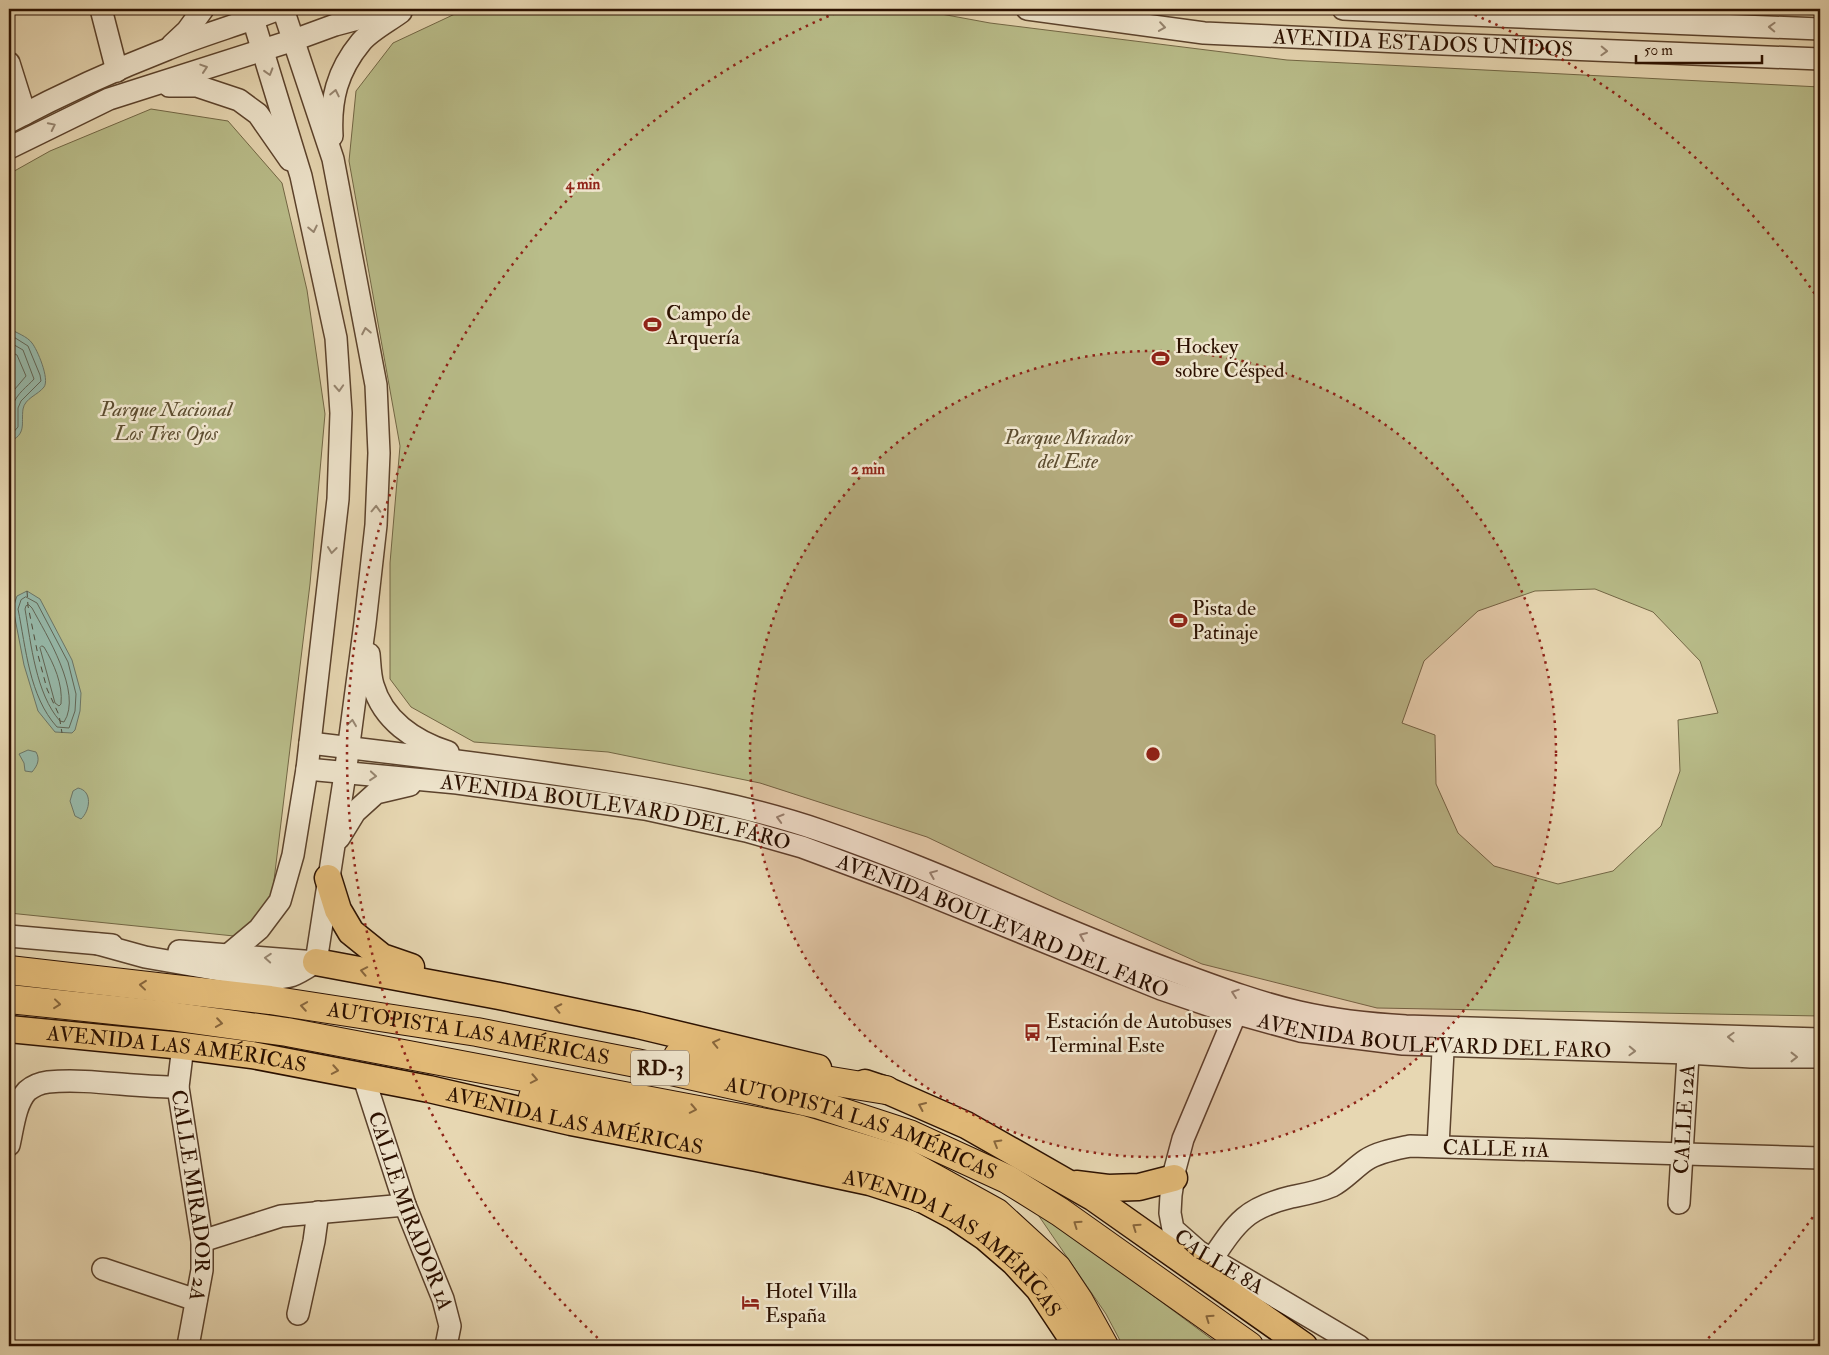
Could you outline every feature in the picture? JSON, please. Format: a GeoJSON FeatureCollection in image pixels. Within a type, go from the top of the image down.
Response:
{"type":"FeatureCollection","features":[{"type":"Feature","properties":{"kind":"highway","name":"AUTOPISTA LAS AMÉRICAS"},"geometry":{"type":"LineString","coordinates":[[9,970],[270,1000],[498,1036],[636,1063],[817,1104],[909,1134],[1007,1179],[1060,1212],[1249,1346]]}},
{"type":"Feature","properties":{"kind":"highway","name":"AUTOPISTA LAS AMÉRICAS"},"geometry":{"type":"LineString","coordinates":[[9,999],[170,1016],[288,1032],[798,1129],[900,1160],[997,1213],[1057,1268],[1079,1301],[1104,1346]]}},
{"type":"Feature","properties":{"kind":"highway"},"geometry":{"type":"LineString","coordinates":[[288,1032],[430,1073],[548,1100],[764,1143],[826,1158],[874,1174],[920,1198]]}},
{"type":"Feature","properties":{"kind":"highway"},"geometry":{"type":"LineString","coordinates":[[498,1036],[527,1035],[546,1037],[732,1063],[886,1090]]}},
{"type":"Feature","properties":{"kind":"main road"},"geometry":{"type":"LineString","coordinates":[[328,878],[338,910],[351,932],[382,957],[499,996]]}},
{"type":"Feature","properties":{"kind":"main road"},"geometry":{"type":"LineString","coordinates":[[316,962],[499,996],[638,1025],[819,1068],[886,1090],[966,1125],[1168,1238],[1304,1346]]}},
{"type":"Feature","properties":{"kind":"main road","name":"AVENIDA LAS AMÉRICAS"},"geometry":{"type":"LineString","coordinates":[[9,1029],[183,1046],[252,1055],[363,1075],[571,1122],[815,1169],[870,1182],[920,1198],[954,1216],[985,1237],[1014,1262],[1040,1289],[1077,1346]]}},
{"type":"Feature","properties":{"kind":"main road"},"geometry":{"type":"LineString","coordinates":[[1067,1182],[1108,1188],[1139,1187],[1174,1178]]}},
{"type":"Feature","properties":{"kind":"street"},"geometry":{"type":"LineString","coordinates":[[102,9],[117,71]]}},
{"type":"Feature","properties":{"kind":"street"},"geometry":{"type":"LineString","coordinates":[[169,48],[187,31],[202,9]]}},
{"type":"Feature","properties":{"kind":"street"},"geometry":{"type":"LineString","coordinates":[[9,62],[17,118],[169,48],[251,14],[279,9]]}},
{"type":"Feature","properties":{"kind":"street"},"geometry":{"type":"LineString","coordinates":[[98,944],[145,957],[266,978],[283,979],[294,976],[316,962],[345,774],[365,624],[376,525],[379,453],[376,385],[333,159],[283,9]]}},
{"type":"Feature","properties":{"kind":"street"},"geometry":{"type":"LineString","coordinates":[[9,148],[109,99],[294,40],[335,24],[395,9]]}},
{"type":"Feature","properties":{"kind":"street"},"geometry":{"type":"LineString","coordinates":[[333,159],[331,114],[339,76],[361,41],[406,9]]}},
{"type":"Feature","properties":{"kind":"street","name":"AVENIDA ESTADOS UNIDOS"},"geometry":{"type":"LineString","coordinates":[[1027,9],[1204,33],[1820,59]]}},
{"type":"Feature","properties":{"kind":"street","name":"AVENIDA ESTADOS UNIDOS"},"geometry":{"type":"LineString","coordinates":[[1343,9],[1820,29]]}},
{"type":"Feature","properties":{"kind":"street"},"geometry":{"type":"LineString","coordinates":[[1416,43],[1417,11]]}},
{"type":"Feature","properties":{"kind":"street"},"geometry":{"type":"LineString","coordinates":[[1443,44],[1444,12]]}},
{"type":"Feature","properties":{"kind":"street"},"geometry":{"type":"LineString","coordinates":[[228,955],[259,929],[280,901],[292,855],[307,769],[338,499],[341,413],[336,338],[301,176],[251,14]]}},
{"type":"Feature","properties":{"kind":"street"},"geometry":{"type":"LineString","coordinates":[[151,85],[198,86],[239,100],[258,114],[301,176]]}},
{"type":"Feature","properties":{"kind":"street"},"geometry":{"type":"LineString","coordinates":[[365,624],[372,683],[378,699],[396,725],[429,746],[484,764]]}},
{"type":"Feature","properties":{"kind":"street","name":"AVENIDA BOULEVARD DEL FARO"},"geometry":{"type":"LineString","coordinates":[[310,743],[484,764],[684,794],[777,817],[878,851],[1124,953],[1256,1000],[1298,1011],[1381,1024],[1444,1037],[1689,1044],[1820,1039]]}},
{"type":"Feature","properties":{"kind":"street","name":"AVENIDA BOULEVARD DEL FARO"},"geometry":{"type":"LineString","coordinates":[[307,769],[457,783],[645,809],[746,831],[802,847],[902,884],[1161,989],[1236,1013],[1300,1031],[1402,1044],[1444,1037]]}},
{"type":"Feature","properties":{"kind":"street"},"geometry":{"type":"LineString","coordinates":[[333,847],[355,812],[376,793],[415,784],[457,783]]}},
{"type":"Feature","properties":{"kind":"street"},"geometry":{"type":"LineString","coordinates":[[9,936],[316,962]]}},
{"type":"Feature","properties":{"kind":"street","name":"CALLE 8A"},"geometry":{"type":"LineString","coordinates":[[1236,1013],[1183,1139],[1174,1178],[1168,1238],[1198,1251],[1359,1346]]}},
{"type":"Feature","properties":{"kind":"street"},"geometry":{"type":"LineString","coordinates":[[1438,1146],[1444,1037]]}},
{"type":"Feature","properties":{"kind":"street","name":"AVENIDA BOULEVARD DEL FARO"},"geometry":{"type":"LineString","coordinates":[[1689,1044],[1751,1057],[1820,1057]]}},
{"type":"Feature","properties":{"kind":"street","name":"CALLE 12A"},"geometry":{"type":"LineString","coordinates":[[1679,1202],[1689,1044]]}},
{"type":"Feature","properties":{"kind":"street","name":"CALLE MIRADOR 2A"},"geometry":{"type":"LineString","coordinates":[[183,1046],[178,1087],[202,1241],[202,1270],[188,1346]]}},
{"type":"Feature","properties":{"kind":"street","name":"CALLE MIRADOR 1A"},"geometry":{"type":"LineString","coordinates":[[363,1075],[405,1205],[443,1299],[450,1326],[446,1346]]}},
{"type":"Feature","properties":{"kind":"street"},"geometry":{"type":"LineString","coordinates":[[9,1145],[21,1099],[18,1088],[47,1082],[178,1087]]}},
{"type":"Feature","properties":{"kind":"street","name":"CALLE 11A"},"geometry":{"type":"LineString","coordinates":[[1212,1259],[1234,1226],[1248,1214],[1266,1204],[1315,1193],[1334,1185],[1368,1159],[1394,1149],[1410,1146],[1820,1158]]}},
{"type":"Feature","properties":{"kind":"street"},"geometry":{"type":"LineString","coordinates":[[202,1241],[282,1216],[405,1205]]}},
{"type":"Feature","properties":{"kind":"street"},"geometry":{"type":"LineString","coordinates":[[298,1314],[318,1212]]}},
{"type":"Feature","properties":{"kind":"street"},"geometry":{"type":"LineString","coordinates":[[103,1269],[196,1300]]}},
{"type":"Feature","properties":{"kind":"green space","name":"Parque Mirador del Este"},"geometry":{"type":"Polygon","coordinates":[[[489,9],[914,9],[990,23],[1287,60],[1820,87],[1820,1016],[1377,1008],[1202,964],[1059,900],[927,837],[760,783],[608,752],[474,742],[411,707],[390,679],[390,563],[400,446],[349,161],[356,91],[393,43],[457,13],[489,9]],[[1595,589],[1535,591],[1478,611],[1424,661],[1402,723],[1435,735],[1436,784],[1458,833],[1494,866],[1558,884],[1613,871],[1661,826],[1680,771],[1678,720],[1718,713],[1700,661],[1653,612],[1595,589]]]}},
{"type":"Feature","properties":{"kind":"green space"},"geometry":{"type":"Polygon","coordinates":[[[1658,9],[1820,9],[1820,15],[1658,9]]]}},
{"type":"Feature","properties":{"kind":"green space","name":"Parque Nacional Los Tres Ojos"},"geometry":{"type":"Polygon","coordinates":[[[151,109],[228,121],[282,183],[307,290],[325,414],[310,584],[271,905],[234,936],[9,913],[9,174],[50,151],[151,109]]]}},
{"type":"Feature","properties":{"kind":"green space"},"geometry":{"type":"Polygon","coordinates":[[[1032,1206],[1221,1346],[1123,1346],[1106,1314],[1032,1206]]]}},
{"type":"Feature","properties":{"kind":"water"},"geometry":{"type":"Polygon","coordinates":[[[9,328],[27,338],[34,346],[40,357],[45,383],[44,387],[24,405],[21,432],[15,439],[9,442],[9,328]]]}},
{"type":"Feature","properties":{"kind":"water"},"geometry":{"type":"Polygon","coordinates":[[[27,591],[40,599],[72,660],[81,693],[80,711],[75,730],[72,733],[55,732],[38,711],[24,665],[13,608],[17,596],[27,591]]]}},
{"type":"Feature","properties":{"kind":"water"},"geometry":{"type":"Polygon","coordinates":[[[28,750],[36,752],[38,757],[37,764],[32,772],[25,771],[24,763],[19,754],[28,750]]]}},
{"type":"Feature","properties":{"kind":"water"},"geometry":{"type":"Polygon","coordinates":[[[78,788],[83,790],[88,797],[88,806],[81,819],[75,816],[70,801],[73,791],[78,788]]]}},
{"type":"Feature","properties":{"kind":"ferry route"},"geometry":{"type":"LineString","coordinates":[[27,591],[28,606],[38,655],[47,689],[59,715],[62,733]]}},
{"type":"Feature","properties":{"kind":"place","name":"Campo de Arquería"},"geometry":{"type":"Point","coordinates":[652,325]}},
{"type":"Feature","properties":{"kind":"place","name":"Hockey sobre Césped"},"geometry":{"type":"Point","coordinates":[1161,358]}},
{"type":"Feature","properties":{"kind":"place","name":"Pista de Patinaje"},"geometry":{"type":"Point","coordinates":[1178,620]}},
{"type":"Feature","properties":{"kind":"place","name":"Estación de Autobuses Terminal Este"},"geometry":{"type":"Point","coordinates":[1032,1033]}},
{"type":"Feature","properties":{"kind":"place","name":"Hotel Villa España"},"geometry":{"type":"Point","coordinates":[751,1303]}}]}
